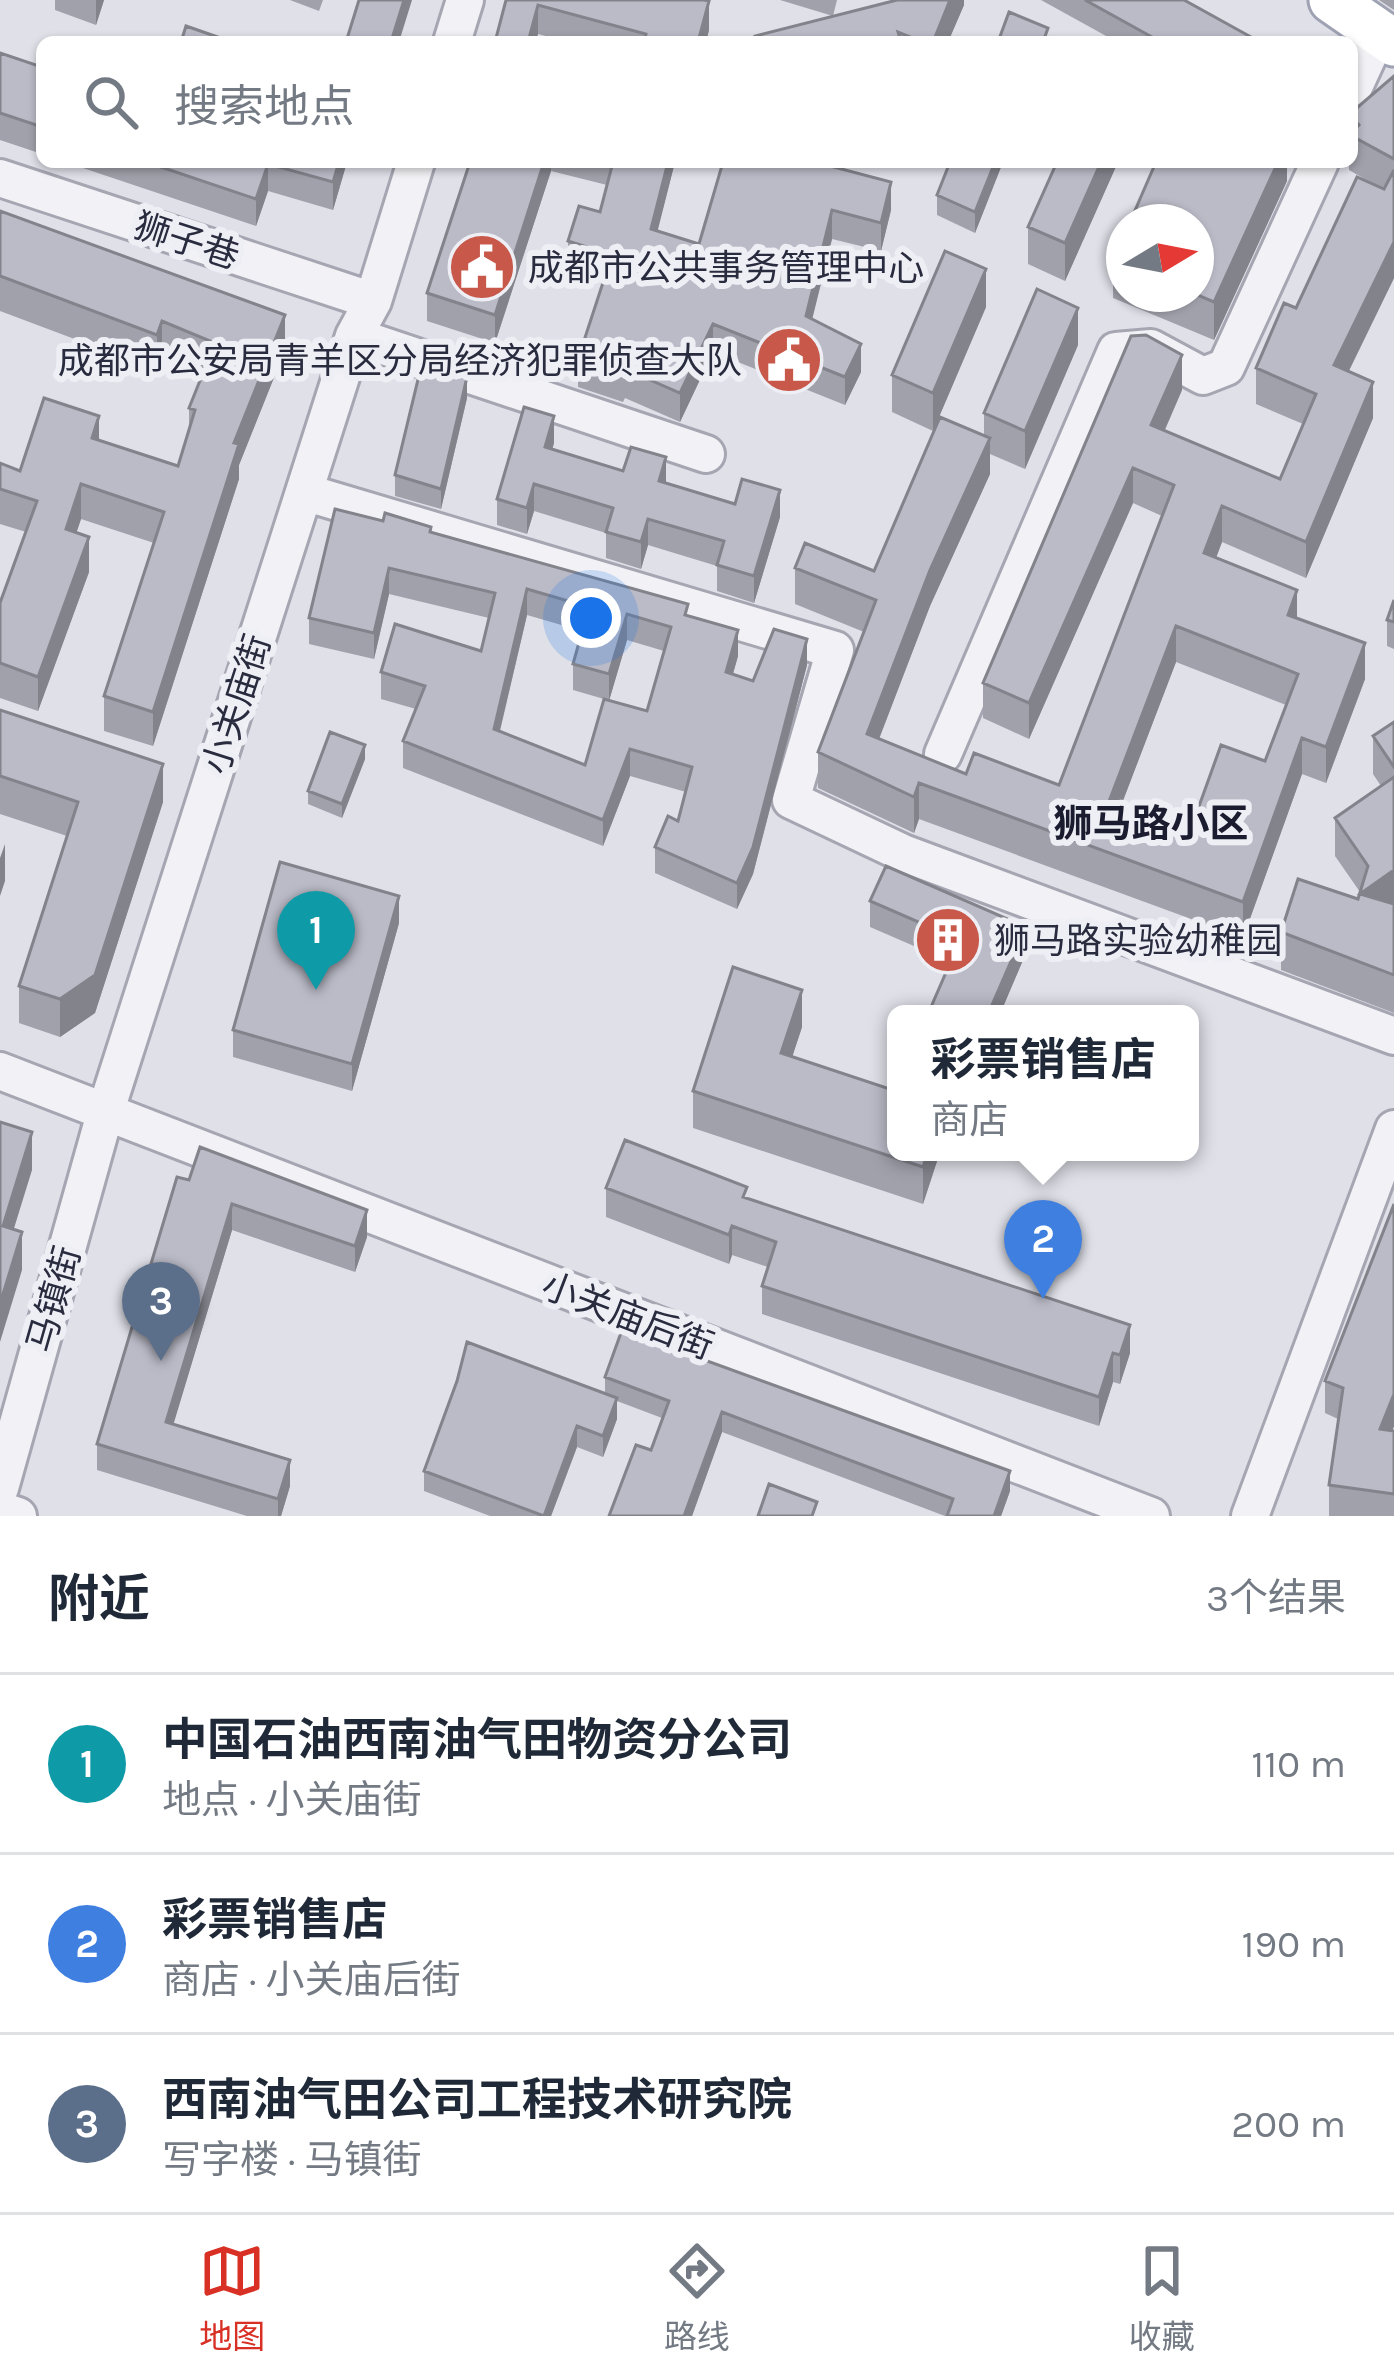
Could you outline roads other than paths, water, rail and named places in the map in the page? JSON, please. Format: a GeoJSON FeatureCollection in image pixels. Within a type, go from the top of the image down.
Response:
{"type":"FeatureCollection","features":[{"type":"Feature","properties":{"kind":"main road"},"geometry":{"type":"LineString","coordinates":[[1333,0],[1387,37]]}},
{"type":"Feature","properties":{"kind":"street"},"geometry":{"type":"LineString","coordinates":[[454,36],[465,0]]}},
{"type":"Feature","properties":{"kind":"street"},"geometry":{"type":"LineString","coordinates":[[1358,82],[1387,37]]}},
{"type":"Feature","properties":{"kind":"street","name":"小关庙街"},"geometry":{"type":"LineString","coordinates":[[106,1110],[354,336],[373,301],[414,168]]}},
{"type":"Feature","properties":{"kind":"street"},"geometry":{"type":"LineString","coordinates":[[943,754],[1116,351],[1150,348],[1203,376],[1226,367],[1317,168]]}},
{"type":"Feature","properties":{"kind":"street","name":"狮子巷"},"geometry":{"type":"LineString","coordinates":[[0,178],[373,301]]}},
{"type":"Feature","properties":{"kind":"street"},"geometry":{"type":"LineString","coordinates":[[354,336],[706,454]]}},
{"type":"Feature","properties":{"kind":"street"},"geometry":{"type":"LineString","coordinates":[[304,492],[835,650],[791,800],[903,853],[1394,1036]]}},
{"type":"Feature","properties":{"kind":"street","name":"小关庙后街"},"geometry":{"type":"LineString","coordinates":[[0,1071],[1104,1508],[1151,1516]]}},
{"type":"Feature","properties":{"kind":"street","name":"马镇街"},"geometry":{"type":"LineString","coordinates":[[0,1488],[106,1110]]}},
{"type":"Feature","properties":{"kind":"street"},"geometry":{"type":"LineString","coordinates":[[1250,1516],[1394,1129]]}},
{"type":"Feature","properties":{"kind":"street"},"geometry":{"type":"LineString","coordinates":[[0,1510],[18,1516]]}},
{"type":"Feature","properties":{"kind":"place","name":"成都市公共事务管理中心"},"geometry":{"type":"Point","coordinates":[482,267]}},
{"type":"Feature","properties":{"kind":"place","name":"成都市公安局青羊区分局经济犯罪侦查大队"},"geometry":{"type":"Point","coordinates":[789,360]}},
{"type":"Feature","properties":{"kind":"place","name":"狮马路实验幼稚园"},"geometry":{"type":"Point","coordinates":[948,940]}},
{"type":"Feature","properties":{"kind":"place","name":"中国石油西南油气田物资分公司"},"geometry":{"type":"Point","coordinates":[316,990]}},
{"type":"Feature","properties":{"kind":"place","name":"彩票销售店"},"geometry":{"type":"Point","coordinates":[1043,1299]}},
{"type":"Feature","properties":{"kind":"place","name":"西南油气田公司工程技术研究院"},"geometry":{"type":"Point","coordinates":[161,1361]}},
{"type":"Feature","properties":{"kind":"district","name":"狮马路小区"},"geometry":{"type":"Point","coordinates":[1151,823]}}]}
